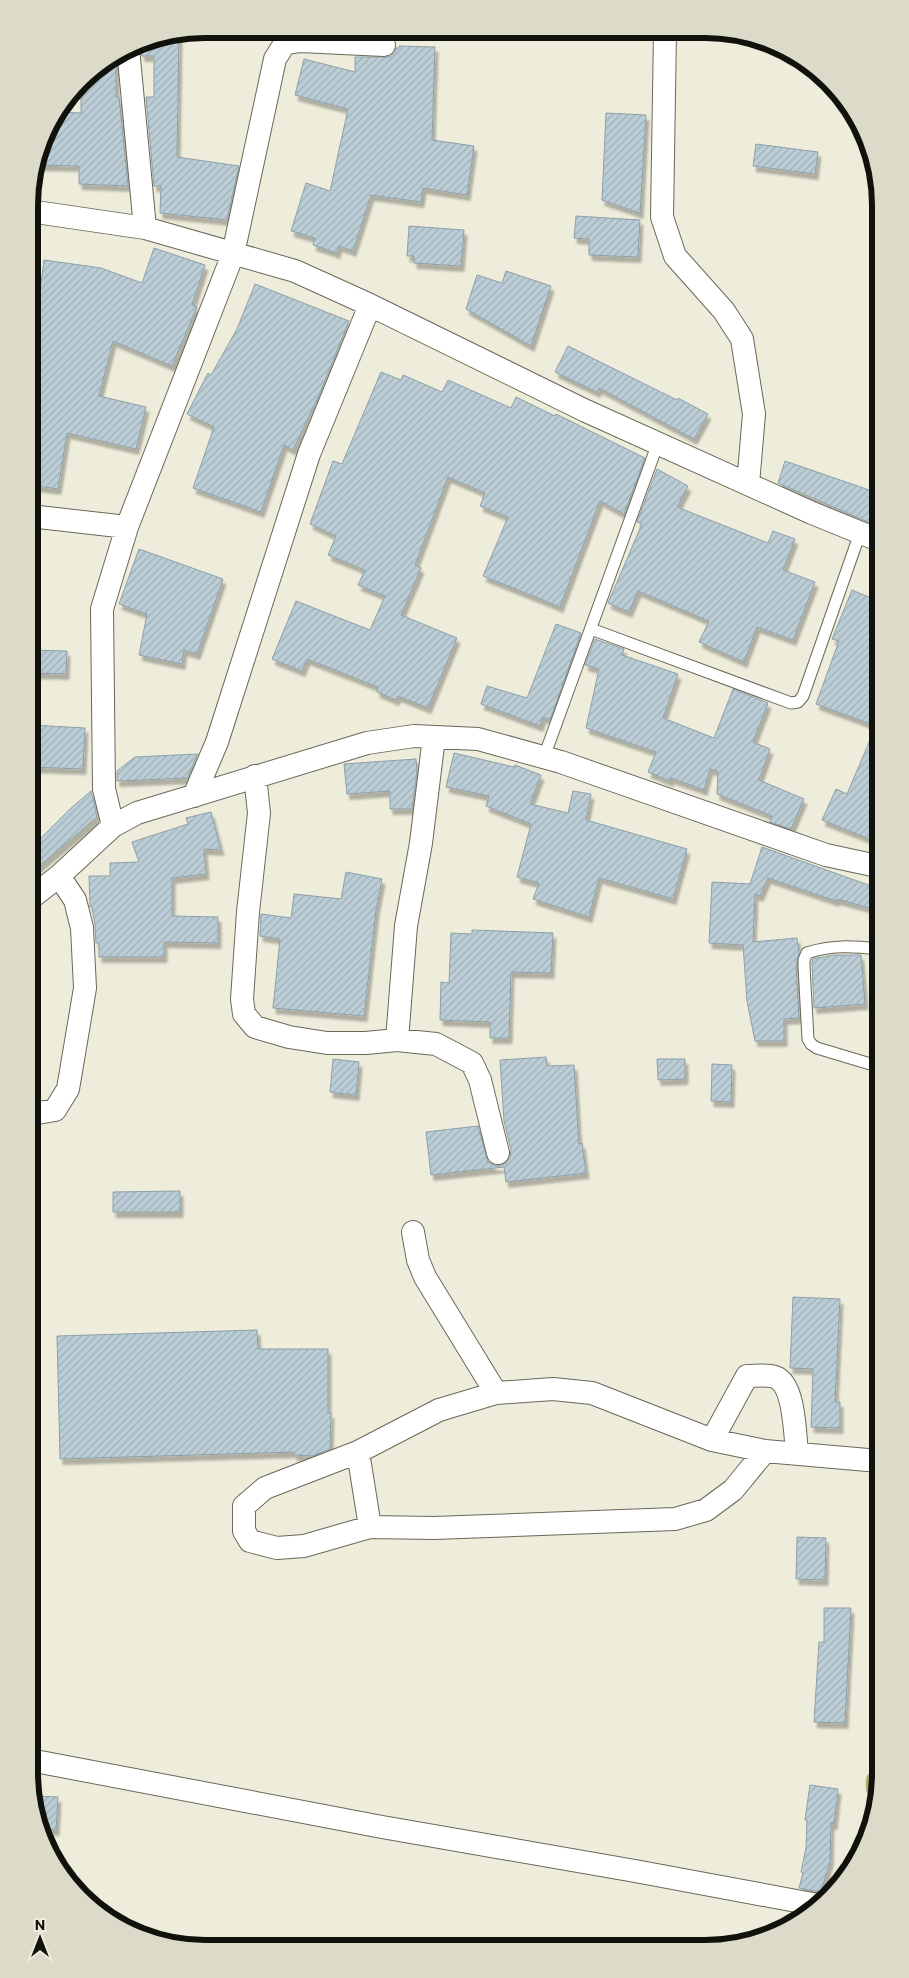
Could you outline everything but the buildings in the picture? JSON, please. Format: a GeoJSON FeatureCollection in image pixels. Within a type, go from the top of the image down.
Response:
{"type":"FeatureCollection","features":[{"type":"Feature","properties":{"kind":"street"},"geometry":{"type":"LineString","coordinates":[[665,38],[662,216],[675,256],[724,311],[742,339],[754,414],[748,484]]}},
{"type":"Feature","properties":{"kind":"street"},"geometry":{"type":"LineString","coordinates":[[113,826],[104,790],[102,609],[127,527],[234,254],[275,59],[285,43],[300,41],[384,45]]}},
{"type":"Feature","properties":{"kind":"street"},"geometry":{"type":"LineString","coordinates":[[129,56],[145,228]]}},
{"type":"Feature","properties":{"kind":"street"},"geometry":{"type":"LineString","coordinates":[[38,212],[145,228],[295,271],[370,305],[586,411],[868,536]]}},
{"type":"Feature","properties":{"kind":"street"},"geometry":{"type":"LineString","coordinates":[[194,796],[217,742],[309,454],[370,305]]}},
{"type":"Feature","properties":{"kind":"street"},"geometry":{"type":"LineString","coordinates":[[38,517],[127,527]]}},
{"type":"Feature","properties":{"kind":"street"},"geometry":{"type":"LineString","coordinates":[[38,892],[59,876],[113,826],[137,814],[255,776],[367,743],[414,736],[478,739],[544,757],[826,855],[872,865]]}},
{"type":"Feature","properties":{"kind":"street"},"geometry":{"type":"LineString","coordinates":[[397,1040],[406,926],[420,843],[434,737]]}},
{"type":"Feature","properties":{"kind":"street"},"geometry":{"type":"LineString","coordinates":[[255,776],[259,814],[247,931],[242,999],[244,1014],[255,1027],[289,1037],[327,1043],[366,1043],[397,1040],[436,1044],[472,1063],[480,1080],[498,1153]]}},
{"type":"Feature","properties":{"kind":"street"},"geometry":{"type":"LineString","coordinates":[[38,1113],[55,1110],[68,1089],[85,988],[82,928],[75,900],[59,876]]}},
{"type":"Feature","properties":{"kind":"street"},"geometry":{"type":"LineString","coordinates":[[413,1232],[418,1260],[425,1277],[496,1393]]}},
{"type":"Feature","properties":{"kind":"street"},"geometry":{"type":"LineString","coordinates":[[712,1440],[747,1376],[775,1377],[783,1383],[792,1403],[797,1454]]}},
{"type":"Feature","properties":{"kind":"street"},"geometry":{"type":"LineString","coordinates":[[765,1451],[733,1490],[706,1510],[675,1519],[434,1528],[370,1527],[304,1546],[277,1548],[250,1541],[244,1531],[244,1506],[265,1488],[358,1452],[439,1410],[496,1393],[553,1389],[592,1393],[712,1440],[765,1451],[871,1460]]}},
{"type":"Feature","properties":{"kind":"street"},"geometry":{"type":"LineString","coordinates":[[358,1452],[370,1527]]}},
{"type":"Feature","properties":{"kind":"street"},"geometry":{"type":"LineString","coordinates":[[38,1762],[372,1826],[635,1871],[809,1903]]}},
{"type":"Feature","properties":{"kind":"lane"},"geometry":{"type":"LineString","coordinates":[[544,757],[658,443]]}},
{"type":"Feature","properties":{"kind":"lane"},"geometry":{"type":"LineString","coordinates":[[591,629],[791,703],[798,702],[803,696],[868,536]]}},
{"type":"Feature","properties":{"kind":"lane"},"geometry":{"type":"LineString","coordinates":[[871,1064],[811,1044],[808,1039],[804,960],[807,953],[832,947],[872,948]]}}]}
